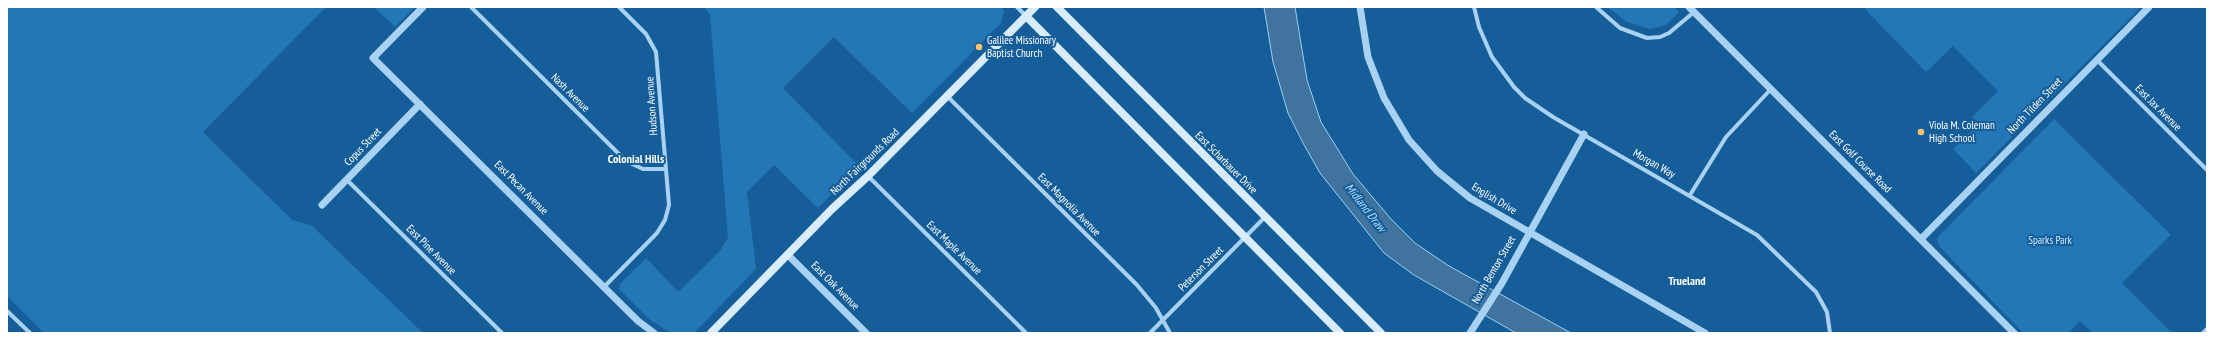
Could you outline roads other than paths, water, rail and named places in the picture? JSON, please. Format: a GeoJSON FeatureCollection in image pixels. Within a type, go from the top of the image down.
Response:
{"type":"FeatureCollection","features":[{"type":"Feature","properties":{"kind":"main road","name":"North Fairgrounds Road"},"geometry":{"type":"LineString","coordinates":[[711,333],[1035,7]]}},
{"type":"Feature","properties":{"kind":"main road","name":"East Scharbauer Drive"},"geometry":{"type":"LineString","coordinates":[[1057,7],[1381,333]]}},
{"type":"Feature","properties":{"kind":"main road"},"geometry":{"type":"LineString","coordinates":[[1026,16],[1340,333]]}},
{"type":"Feature","properties":{"kind":"street","name":"East Pecan Avenue"},"geometry":{"type":"LineString","coordinates":[[423,7],[373,58],[604,287],[654,333]]}},
{"type":"Feature","properties":{"kind":"street","name":"Nash Avenue"},"geometry":{"type":"LineString","coordinates":[[471,7],[626,161],[643,169],[666,169]]}},
{"type":"Feature","properties":{"kind":"street","name":"Hudson Avenue"},"geometry":{"type":"LineString","coordinates":[[604,287],[653,238],[665,220],[669,205],[656,52],[646,34],[619,7]]}},
{"type":"Feature","properties":{"kind":"street"},"geometry":{"type":"LineString","coordinates":[[1017,7],[1026,16]]}},
{"type":"Feature","properties":{"kind":"street","name":"English Drive"},"geometry":{"type":"LineString","coordinates":[[1360,7],[1363,37],[1374,75],[1396,120],[1409,140],[1437,171],[1464,194],[1528,233],[1705,333]]}},
{"type":"Feature","properties":{"kind":"street","name":"Morgan Way"},"geometry":{"type":"LineString","coordinates":[[1474,7],[1484,40],[1492,57],[1514,87],[1545,112],[1690,195],[1757,236],[1794,270],[1822,299],[1827,312],[1830,333]]}},
{"type":"Feature","properties":{"kind":"street"},"geometry":{"type":"LineString","coordinates":[[1596,7],[1620,28],[1647,38],[1660,37],[1669,33],[1692,9]]}},
{"type":"Feature","properties":{"kind":"street","name":"North Tilden Street"},"geometry":{"type":"LineString","coordinates":[[1921,239],[2148,7]]}},
{"type":"Feature","properties":{"kind":"street","name":"East Golf Course Road"},"geometry":{"type":"LineString","coordinates":[[1692,9],[2014,333]]}},
{"type":"Feature","properties":{"kind":"street","name":"East Jax Avenue"},"geometry":{"type":"LineString","coordinates":[[2097,60],[2207,170]]}},
{"type":"Feature","properties":{"kind":"street"},"geometry":{"type":"LineString","coordinates":[[1690,195],[1726,137],[1771,89]]}},
{"type":"Feature","properties":{"kind":"street","name":"East Magnolia Avenue"},"geometry":{"type":"LineString","coordinates":[[947,96],[1133,281],[1156,308],[1170,333]]}},
{"type":"Feature","properties":{"kind":"street","name":"Copus Street"},"geometry":{"type":"LineString","coordinates":[[322,205],[420,104]]}},
{"type":"Feature","properties":{"kind":"street","name":"North Benton Street"},"geometry":{"type":"LineString","coordinates":[[1470,333],[1502,283],[1528,233],[1584,134]]}},
{"type":"Feature","properties":{"kind":"street","name":"East Maple Avenue"},"geometry":{"type":"LineString","coordinates":[[868,176],[1026,333]]}},
{"type":"Feature","properties":{"kind":"street","name":"East Pine Avenue"},"geometry":{"type":"LineString","coordinates":[[346,179],[502,333]]}},
{"type":"Feature","properties":{"kind":"street","name":"Peterson Street"},"geometry":{"type":"LineString","coordinates":[[1150,333],[1265,217]]}},
{"type":"Feature","properties":{"kind":"street","name":"East Oak Avenue"},"geometry":{"type":"LineString","coordinates":[[788,255],[866,333]]}},
{"type":"Feature","properties":{"kind":"street"},"geometry":{"type":"LineString","coordinates":[[7,311],[30,333]]}},
{"type":"Feature","properties":{"kind":"street"},"geometry":{"type":"LineString","coordinates":[[2203,333],[2207,329]]}},
{"type":"Feature","properties":{"kind":"water","name":"Midland Draw"},"geometry":{"type":"Polygon","coordinates":[[[1264,7],[1295,7],[1307,80],[1321,122],[1353,174],[1391,219],[1415,243],[1449,266],[1571,333],[1516,333],[1414,275],[1384,253],[1320,173],[1288,113],[1273,62],[1264,7]]]}},
{"type":"Feature","properties":{"kind":"place","name":"Galilee Missionary Baptist Church"},"geometry":{"type":"Point","coordinates":[979,47]}},
{"type":"Feature","properties":{"kind":"place","name":"Viola M. Coleman High School"},"geometry":{"type":"Point","coordinates":[1921,132]}},
{"type":"Feature","properties":{"kind":"district","name":"Colonial Hills"},"geometry":{"type":"Point","coordinates":[636,160]}},
{"type":"Feature","properties":{"kind":"district","name":"Trueland"},"geometry":{"type":"Point","coordinates":[1687,282]}},
{"type":"Feature","properties":{"kind":"park label","name":"Sparks Park"},"geometry":{"type":"Point","coordinates":[2050,241]}}]}
